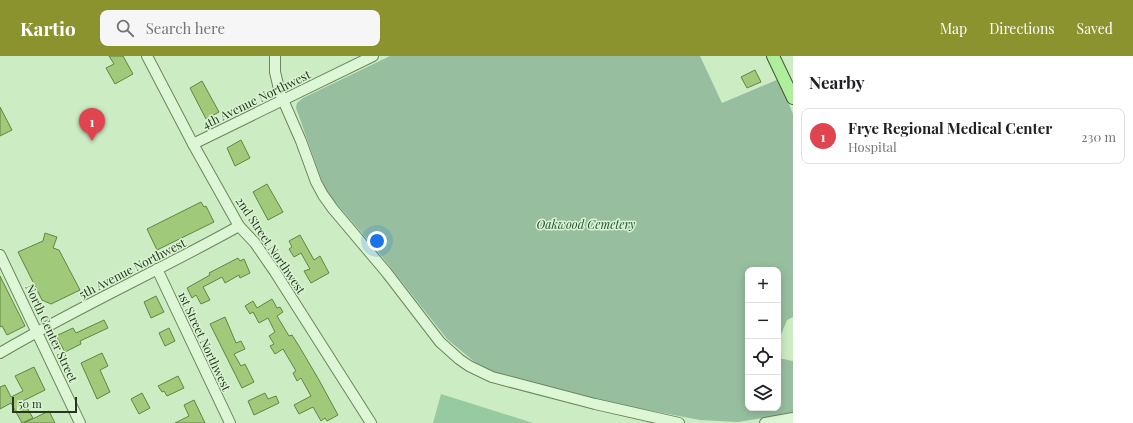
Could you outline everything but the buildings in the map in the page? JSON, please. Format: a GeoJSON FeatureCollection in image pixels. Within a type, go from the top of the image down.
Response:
{"type":"FeatureCollection","features":[{"type":"Feature","properties":{"kind":"main road"},"geometry":{"type":"LineString","coordinates":[[773,56],[793,98]]}},
{"type":"Feature","properties":{"kind":"street","name":"2nd Street Northwest"},"geometry":{"type":"LineString","coordinates":[[147,56],[193,144],[239,226],[255,243],[275,272],[371,423]]}},
{"type":"Feature","properties":{"kind":"street"},"geometry":{"type":"LineString","coordinates":[[275,56],[277,83],[283,100],[316,182],[326,200],[387,273],[440,342],[459,359],[492,378],[679,423]]}},
{"type":"Feature","properties":{"kind":"street","name":"4th Avenue Northwest"},"geometry":{"type":"LineString","coordinates":[[193,144],[373,56]]}},
{"type":"Feature","properties":{"kind":"street","name":"5th Avenue Northwest"},"geometry":{"type":"LineString","coordinates":[[0,353],[239,226]]}},
{"type":"Feature","properties":{"kind":"street","name":"North Center Street"},"geometry":{"type":"LineString","coordinates":[[0,255],[80,423]]}},
{"type":"Feature","properties":{"kind":"street","name":"1st Street Northwest"},"geometry":{"type":"LineString","coordinates":[[157,269],[230,423]]}},
{"type":"Feature","properties":{"kind":"street"},"geometry":{"type":"LineString","coordinates":[[770,422],[793,418]]}},
{"type":"Feature","properties":{"kind":"green space","name":"Oakwood Cemetery"},"geometry":{"type":"Polygon","coordinates":[[[390,56],[700,56],[722,103],[779,79],[793,114],[793,317],[787,320],[781,335],[781,267],[745,267],[745,411],[781,411],[781,359],[793,361],[793,413],[738,422],[700,420],[626,406],[518,381],[477,364],[447,339],[379,253],[329,195],[322,181],[296,108],[297,103],[303,98],[390,56]]]}},
{"type":"Feature","properties":{"kind":"green space"},"geometry":{"type":"Polygon","coordinates":[[[441,394],[533,423],[433,423],[441,394]]]}},
{"type":"Feature","properties":{"kind":"place","name":"Frye Regional Medical Center"},"geometry":{"type":"Point","coordinates":[92,141]}}]}
